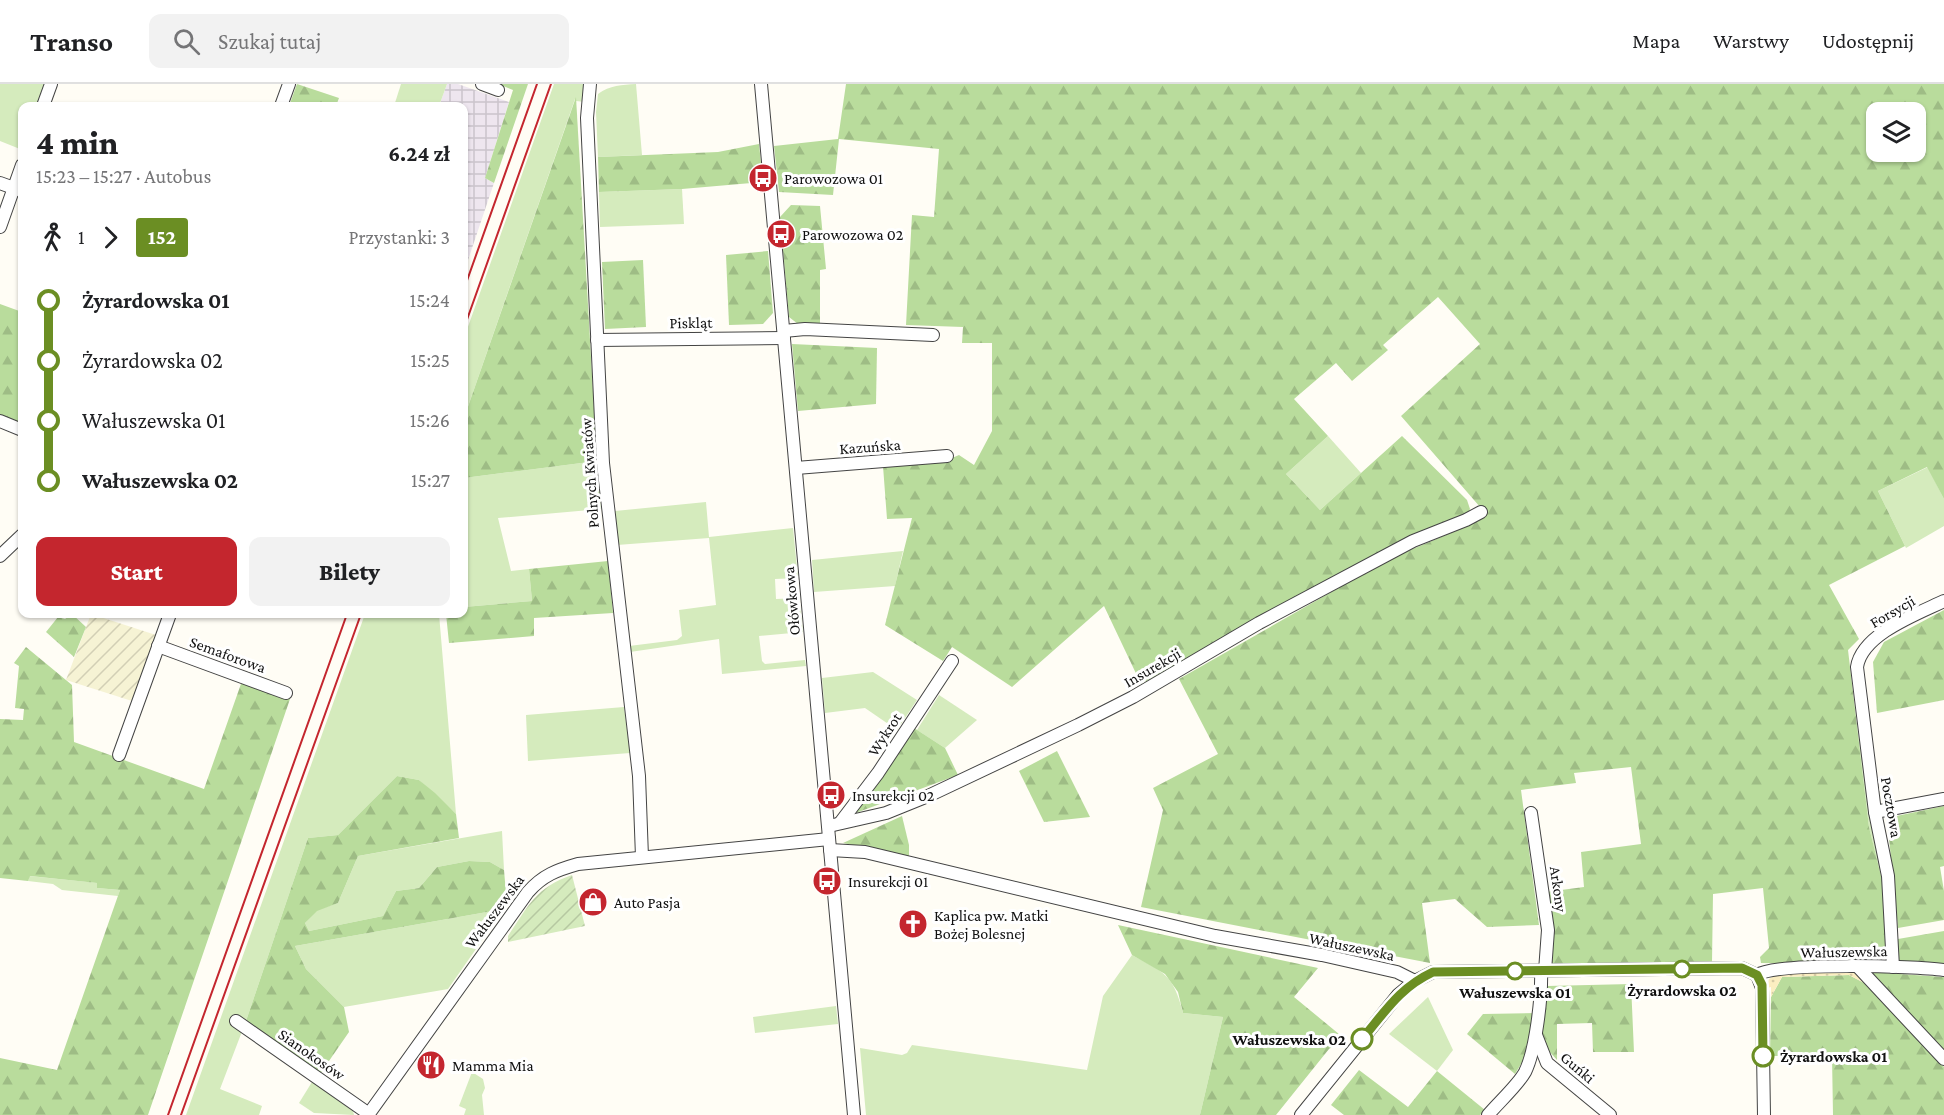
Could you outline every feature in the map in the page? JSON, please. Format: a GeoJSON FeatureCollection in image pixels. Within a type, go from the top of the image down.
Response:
{"type":"FeatureCollection","features":[{"type":"Feature","properties":{"kind":"street"},"geometry":{"type":"LineString","coordinates":[[44,102],[51,84]]}},
{"type":"Feature","properties":{"kind":"street"},"geometry":{"type":"LineString","coordinates":[[282,102],[289,84]]}},
{"type":"Feature","properties":{"kind":"street"},"geometry":{"type":"LineString","coordinates":[[482,84],[498,90]]}},
{"type":"Feature","properties":{"kind":"street","name":"Polnych Kwiatów"},"geometry":{"type":"LineString","coordinates":[[590,84],[587,118],[603,462],[639,776],[642,857]]}},
{"type":"Feature","properties":{"kind":"street","name":"Ołówkowa"},"geometry":{"type":"LineString","coordinates":[[761,84],[796,468],[834,825],[829,845],[854,1115]]}},
{"type":"Feature","properties":{"kind":"street"},"geometry":{"type":"LineString","coordinates":[[0,183],[18,189],[0,227]]}},
{"type":"Feature","properties":{"kind":"street","name":"Piskląt"},"geometry":{"type":"LineString","coordinates":[[597,340],[784,334],[805,329],[933,335]]}},
{"type":"Feature","properties":{"kind":"street"},"geometry":{"type":"LineString","coordinates":[[0,421],[18,428]]}},
{"type":"Feature","properties":{"kind":"street","name":"Kazuńska"},"geometry":{"type":"LineString","coordinates":[[796,468],[947,456]]}},
{"type":"Feature","properties":{"kind":"street","name":"Insurekcji"},"geometry":{"type":"LineString","coordinates":[[834,825],[886,813],[928,796],[1078,725],[1133,697],[1259,623],[1384,556],[1481,512]]}},
{"type":"Feature","properties":{"kind":"street"},"geometry":{"type":"LineString","coordinates":[[0,556],[18,539]]}},
{"type":"Feature","properties":{"kind":"street","name":"Forsycji"},"geometry":{"type":"LineString","coordinates":[[1860,655],[1877,637],[1944,601]]}},
{"type":"Feature","properties":{"kind":"street"},"geometry":{"type":"LineString","coordinates":[[119,755],[168,618]]}},
{"type":"Feature","properties":{"kind":"street","name":"Semaforowa"},"geometry":{"type":"LineString","coordinates":[[158,646],[286,693]]}},
{"type":"Feature","properties":{"kind":"street","name":"Pocztowa"},"geometry":{"type":"LineString","coordinates":[[1860,655],[1857,680],[1875,812],[1888,876],[1893,967]]}},
{"type":"Feature","properties":{"kind":"street","name":"Wykrot"},"geometry":{"type":"LineString","coordinates":[[834,825],[878,773],[952,661]]}},
{"type":"Feature","properties":{"kind":"street"},"geometry":{"type":"LineString","coordinates":[[1875,812],[1944,799]]}},
{"type":"Feature","properties":{"kind":"street","name":"Arkony"},"geometry":{"type":"LineString","coordinates":[[1488,1115],[1524,1072],[1536,1035],[1548,930],[1531,813]]}},
{"type":"Feature","properties":{"kind":"street","name":"Wałuszewska"},"geometry":{"type":"LineString","coordinates":[[368,1115],[538,880],[557,870],[579,864],[642,857],[829,845],[1215,936],[1397,972],[1415,981],[1433,972],[1742,968],[1757,975],[1778,969],[1893,967],[1944,970]]}},
{"type":"Feature","properties":{"kind":"street"},"geometry":{"type":"LineString","coordinates":[[1858,967],[1944,1059]]}},
{"type":"Feature","properties":{"kind":"street"},"geometry":{"type":"LineString","coordinates":[[1757,975],[1762,991],[1764,1115]]}},
{"type":"Feature","properties":{"kind":"street"},"geometry":{"type":"LineString","coordinates":[[1301,1115],[1398,995],[1415,981]]}},
{"type":"Feature","properties":{"kind":"street","name":"Sianokosów"},"geometry":{"type":"LineString","coordinates":[[236,1021],[368,1115]]}},
{"type":"Feature","properties":{"kind":"street","name":"Guńki"},"geometry":{"type":"LineString","coordinates":[[1536,1035],[1547,1063],[1610,1115]]}},
{"type":"Feature","properties":{"kind":"shaded area"},"geometry":{"type":"Polygon","coordinates":[[[447,84],[458,84],[509,102],[485,178],[494,183],[468,260],[468,102],[440,102],[447,84]]]}},
{"type":"Feature","properties":{"kind":"shaded area"},"geometry":{"type":"Polygon","coordinates":[[[89,618],[103,618],[156,635],[132,701],[66,680],[89,618]]]}},
{"type":"Feature","properties":{"kind":"green space"},"geometry":{"type":"Polygon","coordinates":[[[0,84],[45,84],[38,102],[18,102],[18,148],[0,141],[0,84]]]}},
{"type":"Feature","properties":{"kind":"green space"},"geometry":{"type":"Polygon","coordinates":[[[297,84],[339,98],[338,102],[290,102],[297,84]]]}},
{"type":"Feature","properties":{"kind":"green space"},"geometry":{"type":"Polygon","coordinates":[[[401,84],[447,84],[440,102],[395,102],[401,84]]]}},
{"type":"Feature","properties":{"kind":"green space"},"geometry":{"type":"Polygon","coordinates":[[[498,84],[528,84],[494,183],[485,178],[513,90],[498,84]]]}},
{"type":"Feature","properties":{"kind":"green space"},"geometry":{"type":"Polygon","coordinates":[[[554,84],[587,84],[585,102],[575,99],[468,407],[468,327],[554,84]]]}},
{"type":"Feature","properties":{"kind":"green space"},"geometry":{"type":"Polygon","coordinates":[[[636,84],[642,155],[598,157],[596,112],[598,94],[612,87],[636,84]]]}},
{"type":"Feature","properties":{"kind":"green space"},"geometry":{"type":"Polygon","coordinates":[[[846,84],[1944,84],[1944,499],[1927,467],[1878,491],[1905,546],[1829,585],[1859,639],[1848,650],[1869,827],[1882,880],[1889,952],[1840,964],[1761,963],[1760,957],[1769,948],[1763,888],[1713,894],[1712,962],[1569,965],[1549,962],[1546,892],[1584,887],[1581,852],[1641,844],[1631,767],[1574,773],[1576,783],[1521,790],[1539,925],[1487,927],[1455,899],[1422,903],[1430,963],[1141,907],[1163,810],[1153,788],[1218,754],[1179,679],[1391,558],[1470,525],[1487,515],[1401,416],[1480,344],[1438,297],[1383,345],[1388,350],[1352,381],[1336,363],[1294,399],[1328,436],[1286,474],[1320,510],[1402,436],[1467,500],[1470,509],[1467,516],[1141,684],[1104,606],[1012,687],[952,647],[943,661],[885,625],[912,518],[887,519],[883,466],[945,461],[959,455],[974,465],[992,431],[992,343],[962,343],[963,327],[906,325],[912,215],[934,217],[939,149],[839,139],[833,195],[779,192],[774,146],[838,139],[846,84]]]}},
{"type":"Feature","properties":{"kind":"green space"},"geometry":{"type":"Polygon","coordinates":[[[576,97],[597,461],[468,477],[468,407],[576,97]]]}},
{"type":"Feature","properties":{"kind":"green space"},"geometry":{"type":"Polygon","coordinates":[[[759,144],[763,182],[682,189],[599,192],[598,157],[718,152],[759,144]]]}},
{"type":"Feature","properties":{"kind":"green space"},"geometry":{"type":"Polygon","coordinates":[[[682,189],[684,224],[600,227],[599,192],[682,189]]]}},
{"type":"Feature","properties":{"kind":"green space"},"geometry":{"type":"Polygon","coordinates":[[[791,205],[820,206],[826,269],[820,270],[820,324],[798,324],[789,317],[780,217],[791,205]]]}},
{"type":"Feature","properties":{"kind":"green space"},"geometry":{"type":"Polygon","coordinates":[[[768,251],[773,313],[763,324],[729,325],[726,255],[768,251]]]}},
{"type":"Feature","properties":{"kind":"green space"},"geometry":{"type":"Polygon","coordinates":[[[643,260],[646,327],[605,329],[602,262],[643,260]]]}},
{"type":"Feature","properties":{"kind":"green space"},"geometry":{"type":"Polygon","coordinates":[[[0,304],[18,311],[18,424],[0,417],[0,304]]]}},
{"type":"Feature","properties":{"kind":"green space"},"geometry":{"type":"Polygon","coordinates":[[[792,344],[877,348],[876,404],[798,411],[792,344]]]}},
{"type":"Feature","properties":{"kind":"green space"},"geometry":{"type":"Polygon","coordinates":[[[1328,436],[1361,473],[1320,510],[1286,474],[1328,436]]]}},
{"type":"Feature","properties":{"kind":"green space"},"geometry":{"type":"Polygon","coordinates":[[[597,461],[601,509],[498,518],[511,571],[529,569],[532,601],[468,607],[468,477],[597,461]]]}},
{"type":"Feature","properties":{"kind":"green space"},"geometry":{"type":"Polygon","coordinates":[[[1928,467],[1944,499],[1944,526],[1906,548],[1878,491],[1928,467]]]}},
{"type":"Feature","properties":{"kind":"green space"},"geometry":{"type":"Polygon","coordinates":[[[706,502],[709,537],[793,528],[798,578],[775,579],[776,599],[799,598],[803,632],[759,636],[762,661],[765,664],[805,660],[806,666],[722,674],[719,639],[630,652],[629,646],[677,640],[682,636],[679,610],[716,605],[709,538],[617,545],[615,511],[706,502]]]}},
{"type":"Feature","properties":{"kind":"green space"},"geometry":{"type":"Polygon","coordinates":[[[903,551],[895,586],[814,592],[812,560],[903,551]]]}},
{"type":"Feature","properties":{"kind":"green space"},"geometry":{"type":"Polygon","coordinates":[[[608,561],[613,613],[534,618],[534,636],[449,643],[446,618],[468,618],[468,607],[532,601],[529,569],[608,561]]]}},
{"type":"Feature","properties":{"kind":"green space"},"geometry":{"type":"Polygon","coordinates":[[[1944,610],[1944,700],[1877,713],[1873,662],[1884,642],[1944,610]]]}},
{"type":"Feature","properties":{"kind":"green space"},"geometry":{"type":"Polygon","coordinates":[[[57,618],[76,618],[86,627],[74,657],[46,632],[57,618]]]}},
{"type":"Feature","properties":{"kind":"green space"},"geometry":{"type":"Polygon","coordinates":[[[364,618],[439,618],[456,814],[419,780],[397,776],[338,835],[308,838],[246,1021],[220,1089],[262,1106],[259,1115],[186,1115],[364,618]]]}},
{"type":"Feature","properties":{"kind":"green space"},"geometry":{"type":"Polygon","coordinates":[[[26,647],[72,685],[74,742],[204,789],[242,681],[290,699],[148,1115],[0,1115],[0,1058],[57,1070],[120,890],[97,888],[97,883],[30,876],[28,881],[0,878],[0,719],[23,720],[24,709],[15,708],[19,666],[14,663],[26,647]]]}},
{"type":"Feature","properties":{"kind":"green space"},"geometry":{"type":"Polygon","coordinates":[[[873,672],[917,700],[897,730],[865,708],[825,713],[822,678],[873,672]]]}},
{"type":"Feature","properties":{"kind":"green space"},"geometry":{"type":"Polygon","coordinates":[[[939,695],[977,720],[945,748],[917,730],[939,695]]]}},
{"type":"Feature","properties":{"kind":"green space"},"geometry":{"type":"Polygon","coordinates":[[[624,707],[630,753],[528,761],[526,715],[624,707]]]}},
{"type":"Feature","properties":{"kind":"green space"},"geometry":{"type":"Polygon","coordinates":[[[1857,725],[1870,810],[1885,881],[1889,952],[1882,880],[1869,827],[1857,725]]]}},
{"type":"Feature","properties":{"kind":"green space"},"geometry":{"type":"Polygon","coordinates":[[[911,726],[945,748],[958,775],[853,814],[911,726]]]}},
{"type":"Feature","properties":{"kind":"green space"},"geometry":{"type":"Polygon","coordinates":[[[1057,751],[1090,817],[1044,822],[1019,771],[1057,751]]]}},
{"type":"Feature","properties":{"kind":"green space"},"geometry":{"type":"Polygon","coordinates":[[[397,776],[419,780],[456,814],[459,838],[358,856],[338,903],[317,911],[305,923],[309,931],[383,916],[396,891],[419,888],[437,867],[469,861],[490,862],[504,870],[507,905],[504,909],[295,946],[306,969],[344,1007],[349,1032],[320,1074],[246,1021],[308,838],[338,835],[397,776]]]}},
{"type":"Feature","properties":{"kind":"green space"},"geometry":{"type":"Polygon","coordinates":[[[1944,806],[1944,866],[1940,867],[1944,891],[1944,920],[1898,928],[1887,818],[1944,806]]]}},
{"type":"Feature","properties":{"kind":"green space"},"geometry":{"type":"Polygon","coordinates":[[[902,816],[909,845],[909,857],[843,843],[902,816]]]}},
{"type":"Feature","properties":{"kind":"green space"},"geometry":{"type":"Polygon","coordinates":[[[502,831],[504,870],[490,862],[469,861],[437,867],[419,888],[396,891],[383,916],[309,931],[305,923],[317,910],[338,903],[358,856],[502,831]]]}},
{"type":"Feature","properties":{"kind":"green space"},"geometry":{"type":"Polygon","coordinates":[[[572,875],[585,926],[508,942],[508,936],[534,899],[549,886],[572,875]]]}},
{"type":"Feature","properties":{"kind":"green space"},"geometry":{"type":"Polygon","coordinates":[[[29,876],[98,883],[97,888],[120,890],[118,896],[62,890],[53,884],[28,881],[29,876]]]}},
{"type":"Feature","properties":{"kind":"green space"},"geometry":{"type":"Polygon","coordinates":[[[504,909],[448,989],[344,1007],[306,969],[295,946],[504,909]]]}},
{"type":"Feature","properties":{"kind":"green space"},"geometry":{"type":"Polygon","coordinates":[[[1118,925],[1318,968],[1294,997],[1345,1039],[1329,1049],[1276,1115],[1200,1115],[1223,1017],[1183,1013],[1178,992],[1165,974],[1132,955],[1118,925]]]}},
{"type":"Feature","properties":{"kind":"green space"},"geometry":{"type":"Polygon","coordinates":[[[1944,931],[1944,966],[1898,962],[1898,939],[1944,931]]]}},
{"type":"Feature","properties":{"kind":"green space"},"geometry":{"type":"Polygon","coordinates":[[[1132,955],[1166,976],[1175,990],[1183,1013],[1223,1017],[1200,1115],[866,1115],[860,1048],[902,1055],[907,1053],[912,1045],[1087,1070],[1103,996],[1132,955]]]}},
{"type":"Feature","properties":{"kind":"green space"},"geometry":{"type":"Polygon","coordinates":[[[1870,972],[1944,977],[1944,1055],[1870,972]]]}},
{"type":"Feature","properties":{"kind":"green space"},"geometry":{"type":"Polygon","coordinates":[[[1849,975],[1868,985],[1944,1067],[1944,1115],[1833,1115],[1832,1056],[1770,1056],[1771,997],[1782,977],[1849,975]]]}},
{"type":"Feature","properties":{"kind":"green space"},"geometry":{"type":"Polygon","coordinates":[[[1631,984],[1634,1052],[1593,1052],[1592,1023],[1557,1024],[1557,1060],[1542,1039],[1547,986],[1631,984]]]}},
{"type":"Feature","properties":{"kind":"green space"},"geometry":{"type":"Polygon","coordinates":[[[1428,997],[1453,1050],[1437,1071],[1389,1034],[1428,997]]]}},
{"type":"Feature","properties":{"kind":"green space"},"geometry":{"type":"Polygon","coordinates":[[[836,1006],[838,1024],[755,1033],[753,1017],[836,1006]]]}},
{"type":"Feature","properties":{"kind":"green space"},"geometry":{"type":"Polygon","coordinates":[[[1536,1013],[1524,1059],[1515,1074],[1467,1034],[1483,1014],[1536,1013]]]}},
{"type":"Feature","properties":{"kind":"green space"},"geometry":{"type":"Polygon","coordinates":[[[1359,1070],[1408,1107],[1437,1071],[1485,1110],[1480,1115],[1344,1115],[1331,1105],[1359,1070]]]}},
{"type":"Feature","properties":{"kind":"green space"},"geometry":{"type":"Polygon","coordinates":[[[472,1072],[483,1079],[484,1115],[464,1115],[466,1109],[459,1106],[472,1072]]]}},
{"type":"Feature","properties":{"kind":"green space"},"geometry":{"type":"Polygon","coordinates":[[[312,1082],[353,1111],[354,1115],[314,1113],[299,1103],[312,1082]]]}},
{"type":"Feature","properties":{"kind":"sand"},"geometry":{"type":"Polygon","coordinates":[[[1855,971],[1868,985],[1849,975],[1782,977],[1771,997],[1771,987],[1767,988],[1769,979],[1781,972],[1855,971]]]}},
{"type":"Feature","properties":{"kind":"railway"},"geometry":{"type":"LineString","coordinates":[[468,278],[537,84]]}},
{"type":"Feature","properties":{"kind":"railway"},"geometry":{"type":"LineString","coordinates":[[468,317],[551,84]]}},
{"type":"Feature","properties":{"kind":"railway"},"geometry":{"type":"LineString","coordinates":[[168,1115],[346,618]]}},
{"type":"Feature","properties":{"kind":"railway"},"geometry":{"type":"LineString","coordinates":[[181,1115],[360,618]]}},
{"type":"Feature","properties":{"kind":"bus line","name":"152"},"geometry":{"type":"LineString","coordinates":[[1362,1039],[1398,995],[1415,981],[1433,972],[1742,968],[1757,975],[1762,985],[1763,1056]]}},
{"type":"Feature","properties":{"kind":"place","name":"Parowozowa 01"},"geometry":{"type":"Point","coordinates":[763,178]}},
{"type":"Feature","properties":{"kind":"place","name":"Parowozowa 02"},"geometry":{"type":"Point","coordinates":[781,234]}},
{"type":"Feature","properties":{"kind":"place","name":"Insurekcji 02"},"geometry":{"type":"Point","coordinates":[831,795]}},
{"type":"Feature","properties":{"kind":"place","name":"Insurekcji 01"},"geometry":{"type":"Point","coordinates":[827,881]}},
{"type":"Feature","properties":{"kind":"place","name":"Auto Pasja"},"geometry":{"type":"Point","coordinates":[593,902]}},
{"type":"Feature","properties":{"kind":"place","name":"Kaplica pw. Matki Bożej Bolesnej"},"geometry":{"type":"Point","coordinates":[913,924]}},
{"type":"Feature","properties":{"kind":"place","name":"Żyrardowska 02"},"geometry":{"type":"Point","coordinates":[1682,969]}},
{"type":"Feature","properties":{"kind":"place","name":"Wałuszewska 01"},"geometry":{"type":"Point","coordinates":[1515,971]}},
{"type":"Feature","properties":{"kind":"place","name":"Wałuszewska 02"},"geometry":{"type":"Point","coordinates":[1362,1039]}},
{"type":"Feature","properties":{"kind":"place","name":"Żyrardowska 01"},"geometry":{"type":"Point","coordinates":[1763,1056]}},
{"type":"Feature","properties":{"kind":"place","name":"Mamma Mia"},"geometry":{"type":"Point","coordinates":[431,1065]}}]}
